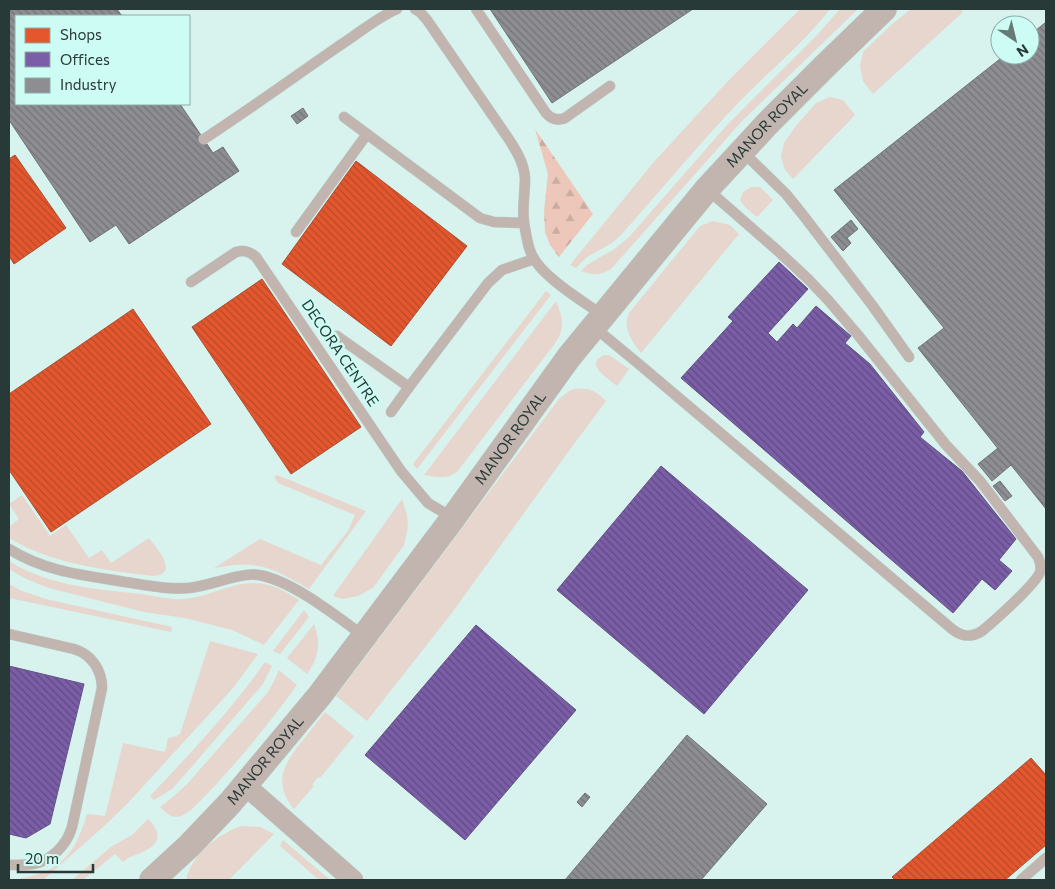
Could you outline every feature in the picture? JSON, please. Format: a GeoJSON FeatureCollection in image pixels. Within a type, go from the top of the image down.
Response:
{"type":"FeatureCollection","features":[{"type":"Feature","properties":{"kind":"street","name":"MANOR ROYAL"},"geometry":{"type":"LineString","coordinates":[[152,880],[211,824],[246,786],[320,695],[454,518],[569,357],[707,189],[826,65],[884,9]]}},
{"type":"Feature","properties":{"kind":"street"},"geometry":{"type":"LineString","coordinates":[[246,786],[353,880]]}},
{"type":"Feature","properties":{"kind":"lane"},"geometry":{"type":"LineString","coordinates":[[204,139],[397,9]]}},
{"type":"Feature","properties":{"kind":"lane"},"geometry":{"type":"LineString","coordinates":[[415,9],[427,20],[519,156],[525,178],[523,208],[528,245],[534,259],[546,273],[598,321],[640,365],[957,633],[966,636],[977,634],[1034,582],[1041,571],[1038,557],[980,481],[946,445],[828,300],[778,251],[707,189]]}},
{"type":"Feature","properties":{"kind":"lane"},"geometry":{"type":"LineString","coordinates":[[476,9],[546,113],[552,119],[564,118],[610,86]]}},
{"type":"Feature","properties":{"kind":"lane"},"geometry":{"type":"LineString","coordinates":[[344,116],[480,218],[494,222],[524,222]]}},
{"type":"Feature","properties":{"kind":"lane"},"geometry":{"type":"LineString","coordinates":[[296,232],[367,134]]}},
{"type":"Feature","properties":{"kind":"lane"},"geometry":{"type":"LineString","coordinates":[[742,151],[786,194],[807,219],[910,357]]}},
{"type":"Feature","properties":{"kind":"lane","name":"DECORA CENTRE"},"geometry":{"type":"LineString","coordinates":[[191,282],[236,252],[248,251],[256,257],[401,471],[428,503],[454,518]]}},
{"type":"Feature","properties":{"kind":"lane"},"geometry":{"type":"LineString","coordinates":[[391,412],[488,283],[502,270],[534,259]]}},
{"type":"Feature","properties":{"kind":"lane"},"geometry":{"type":"LineString","coordinates":[[337,336],[409,387]]}},
{"type":"Feature","properties":{"kind":"lane"},"geometry":{"type":"LineString","coordinates":[[9,549],[36,563],[60,570],[136,584],[171,588],[197,587],[254,574],[263,576],[280,582],[308,597],[365,636]]}},
{"type":"Feature","properties":{"kind":"lane"},"geometry":{"type":"LineString","coordinates":[[9,634],[83,652],[94,662],[99,671],[102,688],[72,827],[68,836],[60,848],[43,861],[33,864],[9,865]]}},
{"type":"Feature","properties":{"kind":"lane"},"geometry":{"type":"LineString","coordinates":[[1021,880],[1046,858]]}},
{"type":"Feature","properties":{"kind":"shaded area"},"geometry":{"type":"Polygon","coordinates":[[[800,9],[830,9],[798,45],[725,117],[621,235],[612,243],[587,257],[576,268],[570,265],[653,163],[728,81],[800,9]]]}},
{"type":"Feature","properties":{"kind":"shaded area"},"geometry":{"type":"Polygon","coordinates":[[[840,9],[858,9],[742,121],[612,268],[597,274],[581,271],[629,237],[727,125],[817,35],[840,9]]]}},
{"type":"Feature","properties":{"kind":"shaded area"},"geometry":{"type":"Polygon","coordinates":[[[911,9],[960,9],[963,12],[873,94],[863,81],[860,66],[863,52],[911,9]]]}},
{"type":"Feature","properties":{"kind":"shaded area"},"geometry":{"type":"Polygon","coordinates":[[[830,97],[843,100],[855,115],[793,179],[785,170],[781,157],[784,143],[816,103],[830,97]]]}},
{"type":"Feature","properties":{"kind":"shaded area"},"geometry":{"type":"Polygon","coordinates":[[[751,187],[760,187],[773,200],[757,217],[740,200],[743,192],[751,187]]]}},
{"type":"Feature","properties":{"kind":"shaded area"},"geometry":{"type":"Polygon","coordinates":[[[713,221],[730,225],[739,234],[641,353],[631,339],[627,329],[629,313],[700,226],[713,221]]]}},
{"type":"Feature","properties":{"kind":"shaded area"},"geometry":{"type":"Polygon","coordinates":[[[546,291],[551,295],[417,469],[413,464],[546,291]]]}},
{"type":"Feature","properties":{"kind":"shaded area"},"geometry":{"type":"Polygon","coordinates":[[[556,301],[562,326],[556,342],[457,472],[445,477],[424,475],[556,301]]]}},
{"type":"Feature","properties":{"kind":"shaded area"},"geometry":{"type":"Polygon","coordinates":[[[605,355],[609,355],[629,369],[617,386],[599,371],[597,366],[596,362],[605,355]]]}},
{"type":"Feature","properties":{"kind":"shaded area"},"geometry":{"type":"Polygon","coordinates":[[[574,389],[592,390],[606,401],[451,614],[367,721],[336,696],[559,399],[574,389]]]}},
{"type":"Feature","properties":{"kind":"shaded area"},"geometry":{"type":"Polygon","coordinates":[[[277,475],[366,511],[309,589],[281,574],[258,566],[241,565],[214,568],[260,539],[321,565],[348,531],[355,515],[278,483],[274,477],[277,475]]]}},
{"type":"Feature","properties":{"kind":"shaded area"},"geometry":{"type":"Polygon","coordinates":[[[22,495],[50,536],[66,525],[89,558],[102,550],[111,563],[149,538],[164,560],[165,570],[162,574],[154,576],[98,568],[60,560],[25,547],[9,538],[9,527],[19,519],[9,504],[22,495]]]}},
{"type":"Feature","properties":{"kind":"shaded area"},"geometry":{"type":"Polygon","coordinates":[[[402,499],[407,515],[408,527],[404,545],[373,588],[358,596],[343,599],[333,596],[402,499]]]}},
{"type":"Feature","properties":{"kind":"shaded area"},"geometry":{"type":"Polygon","coordinates":[[[9,561],[40,576],[56,581],[107,590],[183,599],[205,595],[238,585],[261,583],[286,592],[299,600],[264,645],[232,630],[185,618],[144,612],[49,588],[26,579],[9,569],[9,561]]]}},
{"type":"Feature","properties":{"kind":"shaded area"},"geometry":{"type":"Polygon","coordinates":[[[9,584],[22,591],[46,599],[172,627],[171,632],[9,598],[9,584]]]}},
{"type":"Feature","properties":{"kind":"shaded area"},"geometry":{"type":"Polygon","coordinates":[[[304,610],[309,617],[280,654],[273,651],[304,610]]]}},
{"type":"Feature","properties":{"kind":"shaded area"},"geometry":{"type":"Polygon","coordinates":[[[314,624],[318,637],[318,650],[307,674],[287,658],[314,624]]]}},
{"type":"Feature","properties":{"kind":"shaded area"},"geometry":{"type":"Polygon","coordinates":[[[210,641],[258,654],[233,688],[127,804],[102,828],[43,880],[18,880],[45,872],[64,859],[77,840],[87,814],[105,816],[123,743],[165,752],[168,738],[180,734],[210,641]]]}},
{"type":"Feature","properties":{"kind":"shaded area"},"geometry":{"type":"Polygon","coordinates":[[[265,662],[272,666],[263,684],[172,789],[154,800],[150,796],[224,714],[265,662]]]}},
{"type":"Feature","properties":{"kind":"shaded area"},"geometry":{"type":"Polygon","coordinates":[[[279,670],[297,685],[272,718],[247,750],[191,810],[178,817],[168,814],[160,807],[188,783],[268,692],[279,670]]]}},
{"type":"Feature","properties":{"kind":"shaded area"},"geometry":{"type":"Polygon","coordinates":[[[325,712],[354,736],[320,778],[318,777],[312,785],[314,786],[294,809],[283,790],[283,773],[290,757],[325,712]]]}},
{"type":"Feature","properties":{"kind":"shaded area"},"geometry":{"type":"Polygon","coordinates":[[[148,819],[157,835],[153,846],[123,862],[115,854],[83,880],[72,880],[112,846],[132,835],[148,819]]]}},
{"type":"Feature","properties":{"kind":"shaded area"},"geometry":{"type":"Polygon","coordinates":[[[242,826],[260,827],[274,834],[229,880],[186,880],[194,862],[207,846],[224,834],[242,826]]]}},
{"type":"Feature","properties":{"kind":"shaded area"},"geometry":{"type":"Polygon","coordinates":[[[283,840],[330,880],[319,880],[280,846],[283,840]]]}},
{"type":"Feature","properties":{"kind":"green space"},"geometry":{"type":"Polygon","coordinates":[[[535,129],[593,214],[559,257],[550,245],[545,232],[544,211],[548,174],[535,129]]]}},
{"type":"Feature","properties":{"kind":"building: Shops"},"geometry":{"type":"Polygon","coordinates":[[[15,155],[66,228],[14,264],[9,256],[9,159],[15,155]]]}},
{"type":"Feature","properties":{"kind":"building: Shops"},"geometry":{"type":"Polygon","coordinates":[[[356,161],[467,246],[391,346],[282,264],[356,161]]]}},
{"type":"Feature","properties":{"kind":"building: Shops"},"geometry":{"type":"Polygon","coordinates":[[[262,279],[361,427],[291,474],[192,327],[262,279]]]}},
{"type":"Feature","properties":{"kind":"building: Shops"},"geometry":{"type":"Polygon","coordinates":[[[133,309],[211,424],[51,532],[9,470],[9,394],[133,309]]]}},
{"type":"Feature","properties":{"kind":"building: Shops"},"geometry":{"type":"Polygon","coordinates":[[[1031,758],[1046,775],[1046,845],[1005,880],[895,880],[892,877],[1031,758]]]}},
{"type":"Feature","properties":{"kind":"building: Offices"},"geometry":{"type":"Polygon","coordinates":[[[779,262],[808,289],[768,333],[777,342],[793,324],[797,328],[816,306],[851,336],[845,343],[870,364],[924,432],[920,437],[962,471],[1016,539],[999,560],[1012,571],[995,590],[982,579],[953,613],[681,378],[733,321],[728,317],[779,262]]]}},
{"type":"Feature","properties":{"kind":"building: Offices"},"geometry":{"type":"Polygon","coordinates":[[[661,466],[808,590],[704,714],[557,590],[661,466]]]}},
{"type":"Feature","properties":{"kind":"building: Offices"},"geometry":{"type":"Polygon","coordinates":[[[476,625],[576,710],[465,840],[365,755],[476,625]]]}},
{"type":"Feature","properties":{"kind":"building: Offices"},"geometry":{"type":"Polygon","coordinates":[[[9,666],[84,684],[50,824],[26,838],[9,834],[9,666]]]}},
{"type":"Feature","properties":{"kind":"building: Industry"},"geometry":{"type":"Polygon","coordinates":[[[9,9],[117,9],[121,15],[15,15],[15,105],[181,105],[213,153],[223,147],[239,171],[129,244],[116,225],[90,242],[9,120],[9,9]]]}},
{"type":"Feature","properties":{"kind":"building: Industry"},"geometry":{"type":"Polygon","coordinates":[[[490,9],[693,9],[552,103],[490,9]]]}},
{"type":"Feature","properties":{"kind":"building: Industry"},"geometry":{"type":"Polygon","coordinates":[[[1046,22],[1046,509],[918,348],[944,328],[834,190],[992,65],[1040,65],[1040,27],[1046,22]]]}},
{"type":"Feature","properties":{"kind":"building: Industry"},"geometry":{"type":"Polygon","coordinates":[[[303,108],[308,116],[297,124],[291,116],[303,108]]]}},
{"type":"Feature","properties":{"kind":"building: Industry"},"geometry":{"type":"Polygon","coordinates":[[[851,220],[858,229],[847,238],[851,243],[843,251],[831,237],[851,220]]]}},
{"type":"Feature","properties":{"kind":"building: Industry"},"geometry":{"type":"Polygon","coordinates":[[[998,448],[1011,465],[992,481],[978,464],[998,448]]]}},
{"type":"Feature","properties":{"kind":"building: Industry"},"geometry":{"type":"Polygon","coordinates":[[[1000,481],[1012,496],[1005,501],[993,486],[1000,481]]]}},
{"type":"Feature","properties":{"kind":"building: Industry"},"geometry":{"type":"Polygon","coordinates":[[[687,735],[767,804],[701,880],[565,880],[687,735]]]}},
{"type":"Feature","properties":{"kind":"building: Industry"},"geometry":{"type":"Polygon","coordinates":[[[585,793],[590,797],[582,807],[577,802],[585,793]]]}}]}
